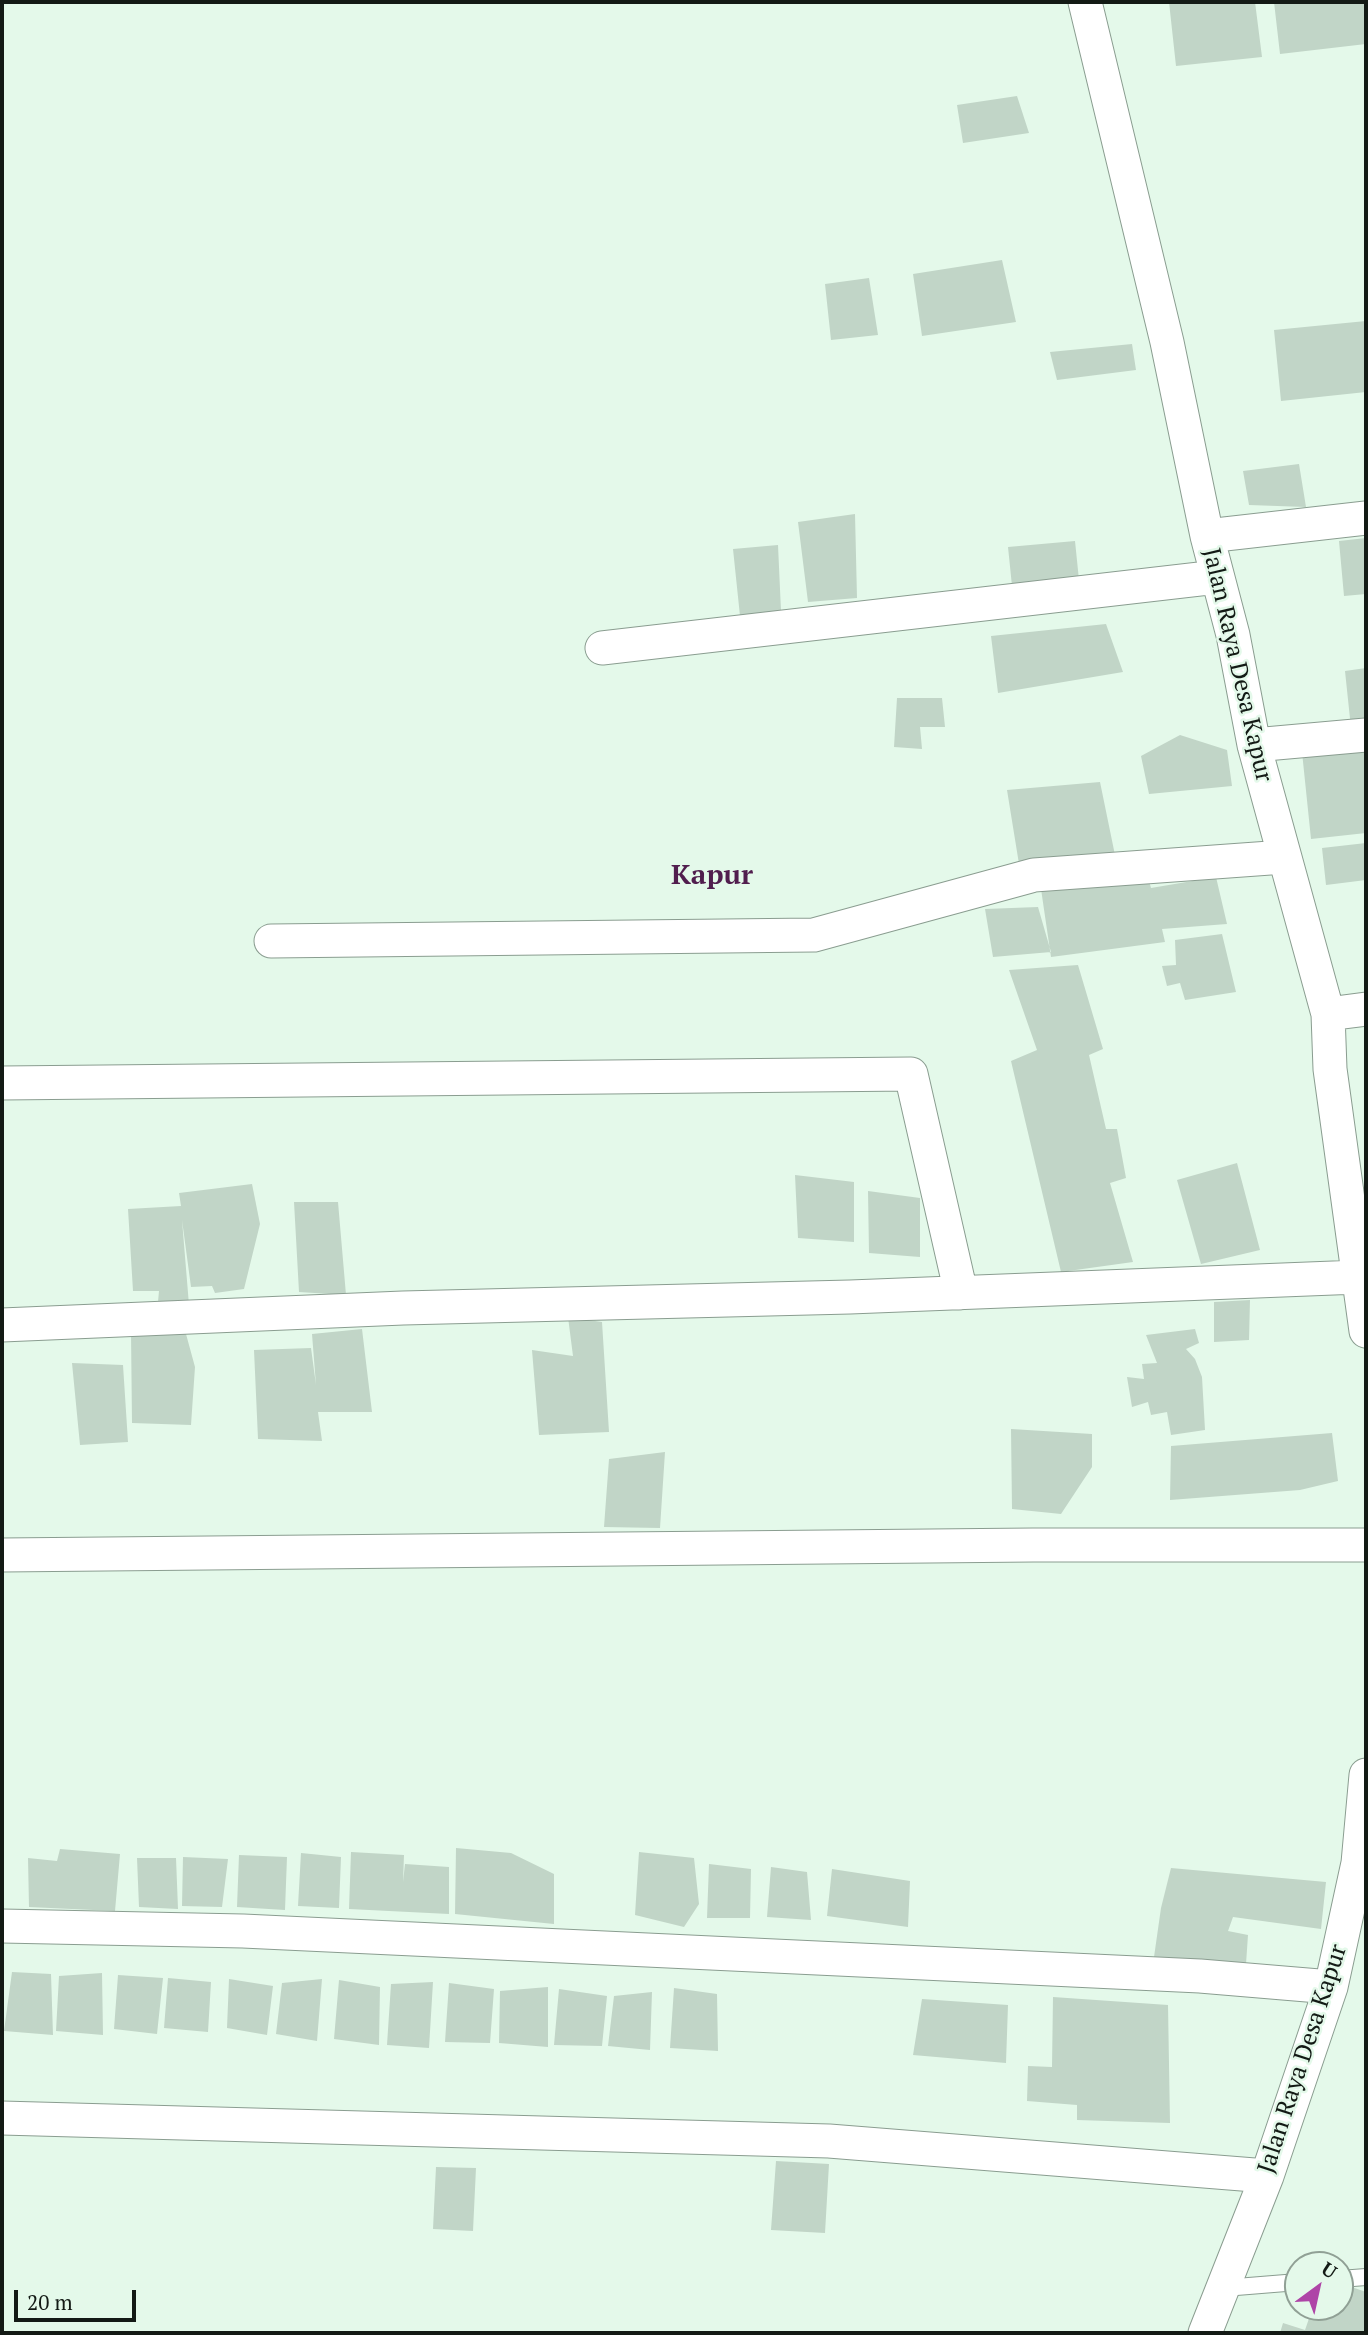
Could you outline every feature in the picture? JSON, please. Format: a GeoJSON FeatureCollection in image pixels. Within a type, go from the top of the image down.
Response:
{"type":"FeatureCollection","features":[{"type":"Feature","properties":{"kind":"street","name":"Jalan Raya Desa Kapur"},"geometry":{"type":"LineString","coordinates":[[1085,2],[1167,342],[1207,536],[1233,635],[1254,745],[1328,1014],[1330,1069],[1366,1331]]}},
{"type":"Feature","properties":{"kind":"street"},"geometry":{"type":"LineString","coordinates":[[1207,536],[1366,518]]}},
{"type":"Feature","properties":{"kind":"street"},"geometry":{"type":"LineString","coordinates":[[602,648],[1217,577]]}},
{"type":"Feature","properties":{"kind":"street"},"geometry":{"type":"LineString","coordinates":[[1254,745],[1366,735]]}},
{"type":"Feature","properties":{"kind":"street"},"geometry":{"type":"LineString","coordinates":[[271,941],[814,935],[1034,875],[1284,857]]}},
{"type":"Feature","properties":{"kind":"street"},"geometry":{"type":"LineString","coordinates":[[1328,1014],[1366,1009]]}},
{"type":"Feature","properties":{"kind":"street"},"geometry":{"type":"LineString","coordinates":[[2,1083],[911,1074],[961,1293]]}},
{"type":"Feature","properties":{"kind":"street"},"geometry":{"type":"LineString","coordinates":[[2,1325],[403,1308],[961,1293],[1359,1277]]}},
{"type":"Feature","properties":{"kind":"street"},"geometry":{"type":"LineString","coordinates":[[2,1555],[1033,1545],[1366,1545]]}},
{"type":"Feature","properties":{"kind":"street","name":"Jalan Raya Desa Kapur"},"geometry":{"type":"LineString","coordinates":[[1205,2333],[1266,2176],[1331,1987],[1353,1947],[1366,1775]]}},
{"type":"Feature","properties":{"kind":"street"},"geometry":{"type":"LineString","coordinates":[[2,1926],[243,1931],[1200,1976],[1331,1987]]}},
{"type":"Feature","properties":{"kind":"street"},"geometry":{"type":"LineString","coordinates":[[2,2118],[829,2141],[1266,2176]]}},
{"type":"Feature","properties":{"kind":"lane"},"geometry":{"type":"LineString","coordinates":[[1224,2288],[1284,2283]]}},
{"type":"Feature","properties":{"kind":"building"},"geometry":{"type":"Polygon","coordinates":[[[1169,2],[1255,2],[1262,57],[1176,66],[1169,2]]]}},
{"type":"Feature","properties":{"kind":"building"},"geometry":{"type":"Polygon","coordinates":[[[1274,2],[1366,2],[1366,44],[1280,54],[1274,2]]]}},
{"type":"Feature","properties":{"kind":"building"},"geometry":{"type":"Polygon","coordinates":[[[1017,96],[1029,133],[963,143],[957,105],[1017,96]]]}},
{"type":"Feature","properties":{"kind":"building"},"geometry":{"type":"Polygon","coordinates":[[[1002,260],[1016,322],[922,336],[913,274],[1002,260]]]}},
{"type":"Feature","properties":{"kind":"building"},"geometry":{"type":"Polygon","coordinates":[[[869,278],[878,335],[831,340],[825,284],[869,278]]]}},
{"type":"Feature","properties":{"kind":"building"},"geometry":{"type":"Polygon","coordinates":[[[1366,321],[1366,392],[1281,401],[1274,330],[1366,321]]]}},
{"type":"Feature","properties":{"kind":"building"},"geometry":{"type":"Polygon","coordinates":[[[1132,344],[1136,370],[1057,380],[1050,352],[1132,344]]]}},
{"type":"Feature","properties":{"kind":"building"},"geometry":{"type":"Polygon","coordinates":[[[1299,464],[1306,507],[1249,505],[1243,471],[1299,464]]]}},
{"type":"Feature","properties":{"kind":"building"},"geometry":{"type":"Polygon","coordinates":[[[855,514],[857,598],[808,602],[798,522],[855,514]]]}},
{"type":"Feature","properties":{"kind":"building"},"geometry":{"type":"Polygon","coordinates":[[[1366,538],[1366,594],[1344,596],[1339,541],[1366,538]]]}},
{"type":"Feature","properties":{"kind":"building"},"geometry":{"type":"Polygon","coordinates":[[[1075,541],[1079,580],[1012,586],[1008,547],[1075,541]]]}},
{"type":"Feature","properties":{"kind":"building"},"geometry":{"type":"Polygon","coordinates":[[[778,545],[781,611],[740,616],[733,549],[778,545]]]}},
{"type":"Feature","properties":{"kind":"building"},"geometry":{"type":"Polygon","coordinates":[[[1106,624],[1123,672],[998,693],[991,636],[1106,624]]]}},
{"type":"Feature","properties":{"kind":"building"},"geometry":{"type":"Polygon","coordinates":[[[1366,668],[1366,727],[1351,728],[1345,671],[1366,668]]]}},
{"type":"Feature","properties":{"kind":"building"},"geometry":{"type":"Polygon","coordinates":[[[897,698],[942,698],[945,727],[920,727],[922,749],[894,747],[897,698]]]}},
{"type":"Feature","properties":{"kind":"building"},"geometry":{"type":"Polygon","coordinates":[[[1180,735],[1227,750],[1232,786],[1149,794],[1141,756],[1180,735]]]}},
{"type":"Feature","properties":{"kind":"building"},"geometry":{"type":"Polygon","coordinates":[[[1366,746],[1366,833],[1311,839],[1302,752],[1366,746]]]}},
{"type":"Feature","properties":{"kind":"building"},"geometry":{"type":"Polygon","coordinates":[[[1100,782],[1116,860],[1019,864],[1007,790],[1100,782]]]}},
{"type":"Feature","properties":{"kind":"building"},"geometry":{"type":"Polygon","coordinates":[[[1366,843],[1366,880],[1326,885],[1322,848],[1366,843]]]}},
{"type":"Feature","properties":{"kind":"building"},"geometry":{"type":"Polygon","coordinates":[[[1216,877],[1227,924],[1162,929],[1165,942],[1051,957],[1041,889],[1149,881],[1151,888],[1216,877]]]}},
{"type":"Feature","properties":{"kind":"building"},"geometry":{"type":"Polygon","coordinates":[[[1038,907],[1051,952],[993,957],[985,909],[1038,907]]]}},
{"type":"Feature","properties":{"kind":"building"},"geometry":{"type":"Polygon","coordinates":[[[1222,934],[1236,992],[1185,1000],[1180,983],[1167,986],[1162,966],[1176,965],[1175,940],[1222,934]]]}},
{"type":"Feature","properties":{"kind":"building"},"geometry":{"type":"Polygon","coordinates":[[[1078,965],[1103,1049],[1089,1055],[1106,1129],[1117,1129],[1126,1178],[1110,1183],[1133,1262],[1061,1272],[1011,1061],[1037,1050],[1009,970],[1078,965]]]}},
{"type":"Feature","properties":{"kind":"building"},"geometry":{"type":"Polygon","coordinates":[[[1237,1163],[1260,1250],[1201,1264],[1177,1180],[1237,1163]]]}},
{"type":"Feature","properties":{"kind":"building"},"geometry":{"type":"Polygon","coordinates":[[[795,1175],[854,1182],[854,1242],[798,1238],[795,1175]]]}},
{"type":"Feature","properties":{"kind":"building"},"geometry":{"type":"Polygon","coordinates":[[[252,1184],[260,1224],[244,1289],[215,1293],[212,1286],[191,1287],[182,1220],[189,1305],[158,1302],[159,1291],[133,1291],[128,1209],[181,1206],[179,1193],[252,1184]]]}},
{"type":"Feature","properties":{"kind":"building"},"geometry":{"type":"Polygon","coordinates":[[[868,1191],[920,1198],[920,1257],[869,1253],[868,1191]]]}},
{"type":"Feature","properties":{"kind":"building"},"geometry":{"type":"Polygon","coordinates":[[[294,1202],[338,1202],[346,1295],[299,1292],[294,1202]]]}},
{"type":"Feature","properties":{"kind":"building"},"geometry":{"type":"Polygon","coordinates":[[[1250,1300],[1249,1340],[1214,1342],[1214,1302],[1250,1300]]]}},
{"type":"Feature","properties":{"kind":"building"},"geometry":{"type":"Polygon","coordinates":[[[568,1317],[602,1322],[609,1432],[539,1435],[532,1350],[573,1356],[568,1317]]]}},
{"type":"Feature","properties":{"kind":"building"},"geometry":{"type":"Polygon","coordinates":[[[362,1329],[372,1412],[318,1412],[322,1441],[258,1439],[254,1350],[311,1348],[316,1385],[312,1334],[362,1329]]]}},
{"type":"Feature","properties":{"kind":"building"},"geometry":{"type":"Polygon","coordinates":[[[1195,1329],[1199,1343],[1186,1349],[1195,1359],[1202,1377],[1205,1430],[1171,1435],[1167,1412],[1151,1415],[1148,1402],[1132,1407],[1127,1377],[1144,1379],[1142,1364],[1157,1363],[1146,1335],[1195,1329]]]}},
{"type":"Feature","properties":{"kind":"building"},"geometry":{"type":"Polygon","coordinates":[[[131,1332],[186,1334],[195,1367],[191,1425],[132,1423],[131,1332]]]}},
{"type":"Feature","properties":{"kind":"building"},"geometry":{"type":"Polygon","coordinates":[[[72,1363],[123,1365],[128,1442],[80,1445],[72,1363]]]}},
{"type":"Feature","properties":{"kind":"building"},"geometry":{"type":"Polygon","coordinates":[[[1011,1429],[1092,1434],[1092,1467],[1061,1514],[1012,1509],[1011,1429]]]}},
{"type":"Feature","properties":{"kind":"building"},"geometry":{"type":"Polygon","coordinates":[[[1332,1433],[1338,1481],[1300,1490],[1170,1500],[1171,1446],[1332,1433]]]}},
{"type":"Feature","properties":{"kind":"building"},"geometry":{"type":"Polygon","coordinates":[[[665,1452],[660,1528],[604,1527],[609,1459],[665,1452]]]}},
{"type":"Feature","properties":{"kind":"building"},"geometry":{"type":"Polygon","coordinates":[[[456,1848],[511,1853],[554,1874],[554,1924],[455,1914],[456,1848]]]}},
{"type":"Feature","properties":{"kind":"building"},"geometry":{"type":"Polygon","coordinates":[[[60,1849],[120,1854],[115,1911],[29,1907],[28,1858],[57,1861],[60,1849]]]}},
{"type":"Feature","properties":{"kind":"building"},"geometry":{"type":"Polygon","coordinates":[[[351,1852],[404,1855],[403,1882],[405,1864],[449,1867],[449,1914],[349,1909],[351,1852]]]}},
{"type":"Feature","properties":{"kind":"building"},"geometry":{"type":"Polygon","coordinates":[[[639,1852],[694,1858],[699,1904],[684,1927],[635,1915],[639,1852]]]}},
{"type":"Feature","properties":{"kind":"building"},"geometry":{"type":"Polygon","coordinates":[[[301,1853],[341,1857],[339,1908],[298,1906],[301,1853]]]}},
{"type":"Feature","properties":{"kind":"building"},"geometry":{"type":"Polygon","coordinates":[[[239,1855],[287,1857],[285,1910],[237,1907],[239,1855]]]}},
{"type":"Feature","properties":{"kind":"building"},"geometry":{"type":"Polygon","coordinates":[[[183,1857],[228,1859],[222,1907],[182,1906],[183,1857]]]}},
{"type":"Feature","properties":{"kind":"building"},"geometry":{"type":"Polygon","coordinates":[[[137,1858],[176,1858],[178,1909],[139,1907],[137,1858]]]}},
{"type":"Feature","properties":{"kind":"building"},"geometry":{"type":"Polygon","coordinates":[[[709,1864],[751,1869],[750,1918],[707,1918],[709,1864]]]}},
{"type":"Feature","properties":{"kind":"building"},"geometry":{"type":"Polygon","coordinates":[[[771,1867],[807,1872],[811,1920],[767,1917],[771,1867]]]}},
{"type":"Feature","properties":{"kind":"building"},"geometry":{"type":"Polygon","coordinates":[[[1171,1868],[1326,1882],[1321,1929],[1233,1917],[1228,1931],[1248,1935],[1246,1964],[1154,1957],[1161,1908],[1171,1868]]]}},
{"type":"Feature","properties":{"kind":"building"},"geometry":{"type":"Polygon","coordinates":[[[832,1869],[910,1881],[908,1927],[827,1916],[832,1869]]]}},
{"type":"Feature","properties":{"kind":"building"},"geometry":{"type":"Polygon","coordinates":[[[12,1972],[51,1974],[53,2035],[4,2031],[12,1972]]]}},
{"type":"Feature","properties":{"kind":"building"},"geometry":{"type":"Polygon","coordinates":[[[102,1973],[103,2035],[56,2031],[59,1976],[102,1973]]]}},
{"type":"Feature","properties":{"kind":"building"},"geometry":{"type":"Polygon","coordinates":[[[118,1975],[163,1978],[157,2034],[114,2029],[118,1975]]]}},
{"type":"Feature","properties":{"kind":"building"},"geometry":{"type":"Polygon","coordinates":[[[168,1978],[211,1982],[208,2032],[164,2028],[168,1978]]]}},
{"type":"Feature","properties":{"kind":"building"},"geometry":{"type":"Polygon","coordinates":[[[229,1979],[273,1986],[267,2035],[227,2028],[229,1979]]]}},
{"type":"Feature","properties":{"kind":"building"},"geometry":{"type":"Polygon","coordinates":[[[322,1979],[317,2041],[276,2034],[282,1983],[322,1979]]]}},
{"type":"Feature","properties":{"kind":"building"},"geometry":{"type":"Polygon","coordinates":[[[339,1980],[380,1987],[379,2045],[334,2039],[339,1980]]]}},
{"type":"Feature","properties":{"kind":"building"},"geometry":{"type":"Polygon","coordinates":[[[433,1982],[429,2048],[387,2045],[391,1984],[433,1982]]]}},
{"type":"Feature","properties":{"kind":"building"},"geometry":{"type":"Polygon","coordinates":[[[449,1983],[494,1989],[490,2043],[445,2042],[449,1983]]]}},
{"type":"Feature","properties":{"kind":"building"},"geometry":{"type":"Polygon","coordinates":[[[548,1987],[548,2047],[499,2043],[500,1991],[548,1987]]]}},
{"type":"Feature","properties":{"kind":"building"},"geometry":{"type":"Polygon","coordinates":[[[674,1988],[717,1994],[718,2051],[670,2048],[674,1988]]]}},
{"type":"Feature","properties":{"kind":"building"},"geometry":{"type":"Polygon","coordinates":[[[559,1989],[607,1996],[602,2046],[554,2045],[559,1989]]]}},
{"type":"Feature","properties":{"kind":"building"},"geometry":{"type":"Polygon","coordinates":[[[652,1992],[650,2050],[608,2046],[614,1996],[652,1992]]]}},
{"type":"Feature","properties":{"kind":"building"},"geometry":{"type":"Polygon","coordinates":[[[1053,1997],[1168,2005],[1170,2123],[1077,2120],[1077,2105],[1027,2101],[1028,2066],[1052,2067],[1053,1997]]]}},
{"type":"Feature","properties":{"kind":"building"},"geometry":{"type":"Polygon","coordinates":[[[922,1999],[1008,2005],[1006,2063],[913,2055],[922,1999]]]}},
{"type":"Feature","properties":{"kind":"building"},"geometry":{"type":"Polygon","coordinates":[[[776,2161],[829,2164],[825,2233],[771,2230],[776,2161]]]}},
{"type":"Feature","properties":{"kind":"building"},"geometry":{"type":"Polygon","coordinates":[[[436,2167],[476,2168],[473,2231],[433,2229],[436,2167]]]}},
{"type":"Feature","properties":{"kind":"building"},"geometry":{"type":"Polygon","coordinates":[[[1354,2288],[1366,2292],[1366,2333],[1280,2333],[1283,2323],[1305,2330],[1308,2321],[1354,2321],[1354,2288]]]}},
{"type":"Feature","properties":{"kind":"district","name":"Kapur"},"geometry":{"type":"Point","coordinates":[712,876]}}]}
